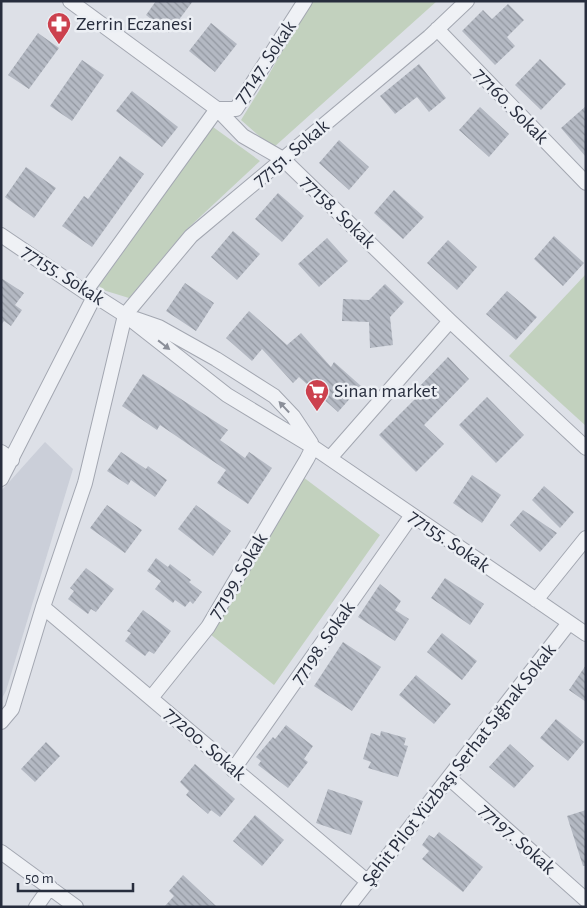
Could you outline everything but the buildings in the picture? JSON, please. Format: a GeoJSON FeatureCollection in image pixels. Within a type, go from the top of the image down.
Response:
{"type":"FeatureCollection","features":[{"type":"Feature","properties":{"kind":"street","name":"77158. Sokak"},"geometry":{"type":"LineString","coordinates":[[70,1],[217,109],[243,136],[283,159],[450,321],[586,448]]}},
{"type":"Feature","properties":{"kind":"street","name":"77147. Sokak"},"geometry":{"type":"LineString","coordinates":[[217,109],[236,109],[305,1]]}},
{"type":"Feature","properties":{"kind":"street","name":"77151. Sokak"},"geometry":{"type":"LineString","coordinates":[[126,315],[191,236],[437,29],[467,1]]}},
{"type":"Feature","properties":{"kind":"street","name":"77160. Sokak"},"geometry":{"type":"LineString","coordinates":[[437,29],[586,183]]}},
{"type":"Feature","properties":{"kind":"street"},"geometry":{"type":"LineString","coordinates":[[1,479],[7,456],[89,295],[217,109]]}},
{"type":"Feature","properties":{"kind":"street","name":"77155. Sokak"},"geometry":{"type":"LineString","coordinates":[[1,235],[89,295],[100,299],[126,315],[227,395],[330,458],[586,634]]}},
{"type":"Feature","properties":{"kind":"street"},"geometry":{"type":"LineString","coordinates":[[1,722],[12,709],[43,607],[85,483],[126,315]]}},
{"type":"Feature","properties":{"kind":"street","name":"77155. Sokak"},"geometry":{"type":"LineString","coordinates":[[126,315],[159,327],[216,359],[274,396],[293,416],[313,447]]}},
{"type":"Feature","properties":{"kind":"street"},"geometry":{"type":"LineString","coordinates":[[330,458],[450,321]]}},
{"type":"Feature","properties":{"kind":"street","name":"77199. Sokak"},"geometry":{"type":"LineString","coordinates":[[151,698],[208,628],[313,447]]}},
{"type":"Feature","properties":{"kind":"street","name":"77198. Sokak"},"geometry":{"type":"LineString","coordinates":[[233,770],[412,515]]}},
{"type":"Feature","properties":{"kind":"street"},"geometry":{"type":"LineString","coordinates":[[536,600],[586,538]]}},
{"type":"Feature","properties":{"kind":"street","name":"77200. Sokak"},"geometry":{"type":"LineString","coordinates":[[43,607],[233,770],[368,882]]}},
{"type":"Feature","properties":{"kind":"street","name":"Şehit Pilot Yüzbaşı Serhat Sığnak Sokak"},"geometry":{"type":"LineString","coordinates":[[348,907],[569,623]]}},
{"type":"Feature","properties":{"kind":"street","name":"77197. Sokak"},"geometry":{"type":"LineString","coordinates":[[449,778],[586,900]]}},
{"type":"Feature","properties":{"kind":"street"},"geometry":{"type":"LineString","coordinates":[[1,852],[76,907]]}},
{"type":"Feature","properties":{"kind":"street"},"geometry":{"type":"LineString","coordinates":[[36,907],[50,887]]}},
{"type":"Feature","properties":{"kind":"shaded area"},"geometry":{"type":"Polygon","coordinates":[[[45,442],[73,469],[6,691],[1,700],[1,491],[45,442]]]}},
{"type":"Feature","properties":{"kind":"green space"},"geometry":{"type":"Polygon","coordinates":[[[310,1],[437,1],[273,148],[241,120],[310,1]]]}},
{"type":"Feature","properties":{"kind":"green space"},"geometry":{"type":"Polygon","coordinates":[[[213,127],[260,161],[186,230],[129,298],[103,290],[99,286],[213,127]]]}},
{"type":"Feature","properties":{"kind":"green space"},"geometry":{"type":"Polygon","coordinates":[[[586,274],[586,426],[509,356],[586,274]]]}},
{"type":"Feature","properties":{"kind":"green space"},"geometry":{"type":"Polygon","coordinates":[[[303,477],[380,535],[274,685],[210,634],[303,477]]]}},
{"type":"Feature","properties":{"kind":"place","name":"Zerrin Eczanesi"},"geometry":{"type":"Point","coordinates":[59,45]}},
{"type":"Feature","properties":{"kind":"place","name":"Sinan market"},"geometry":{"type":"Point","coordinates":[317,412]}}]}
